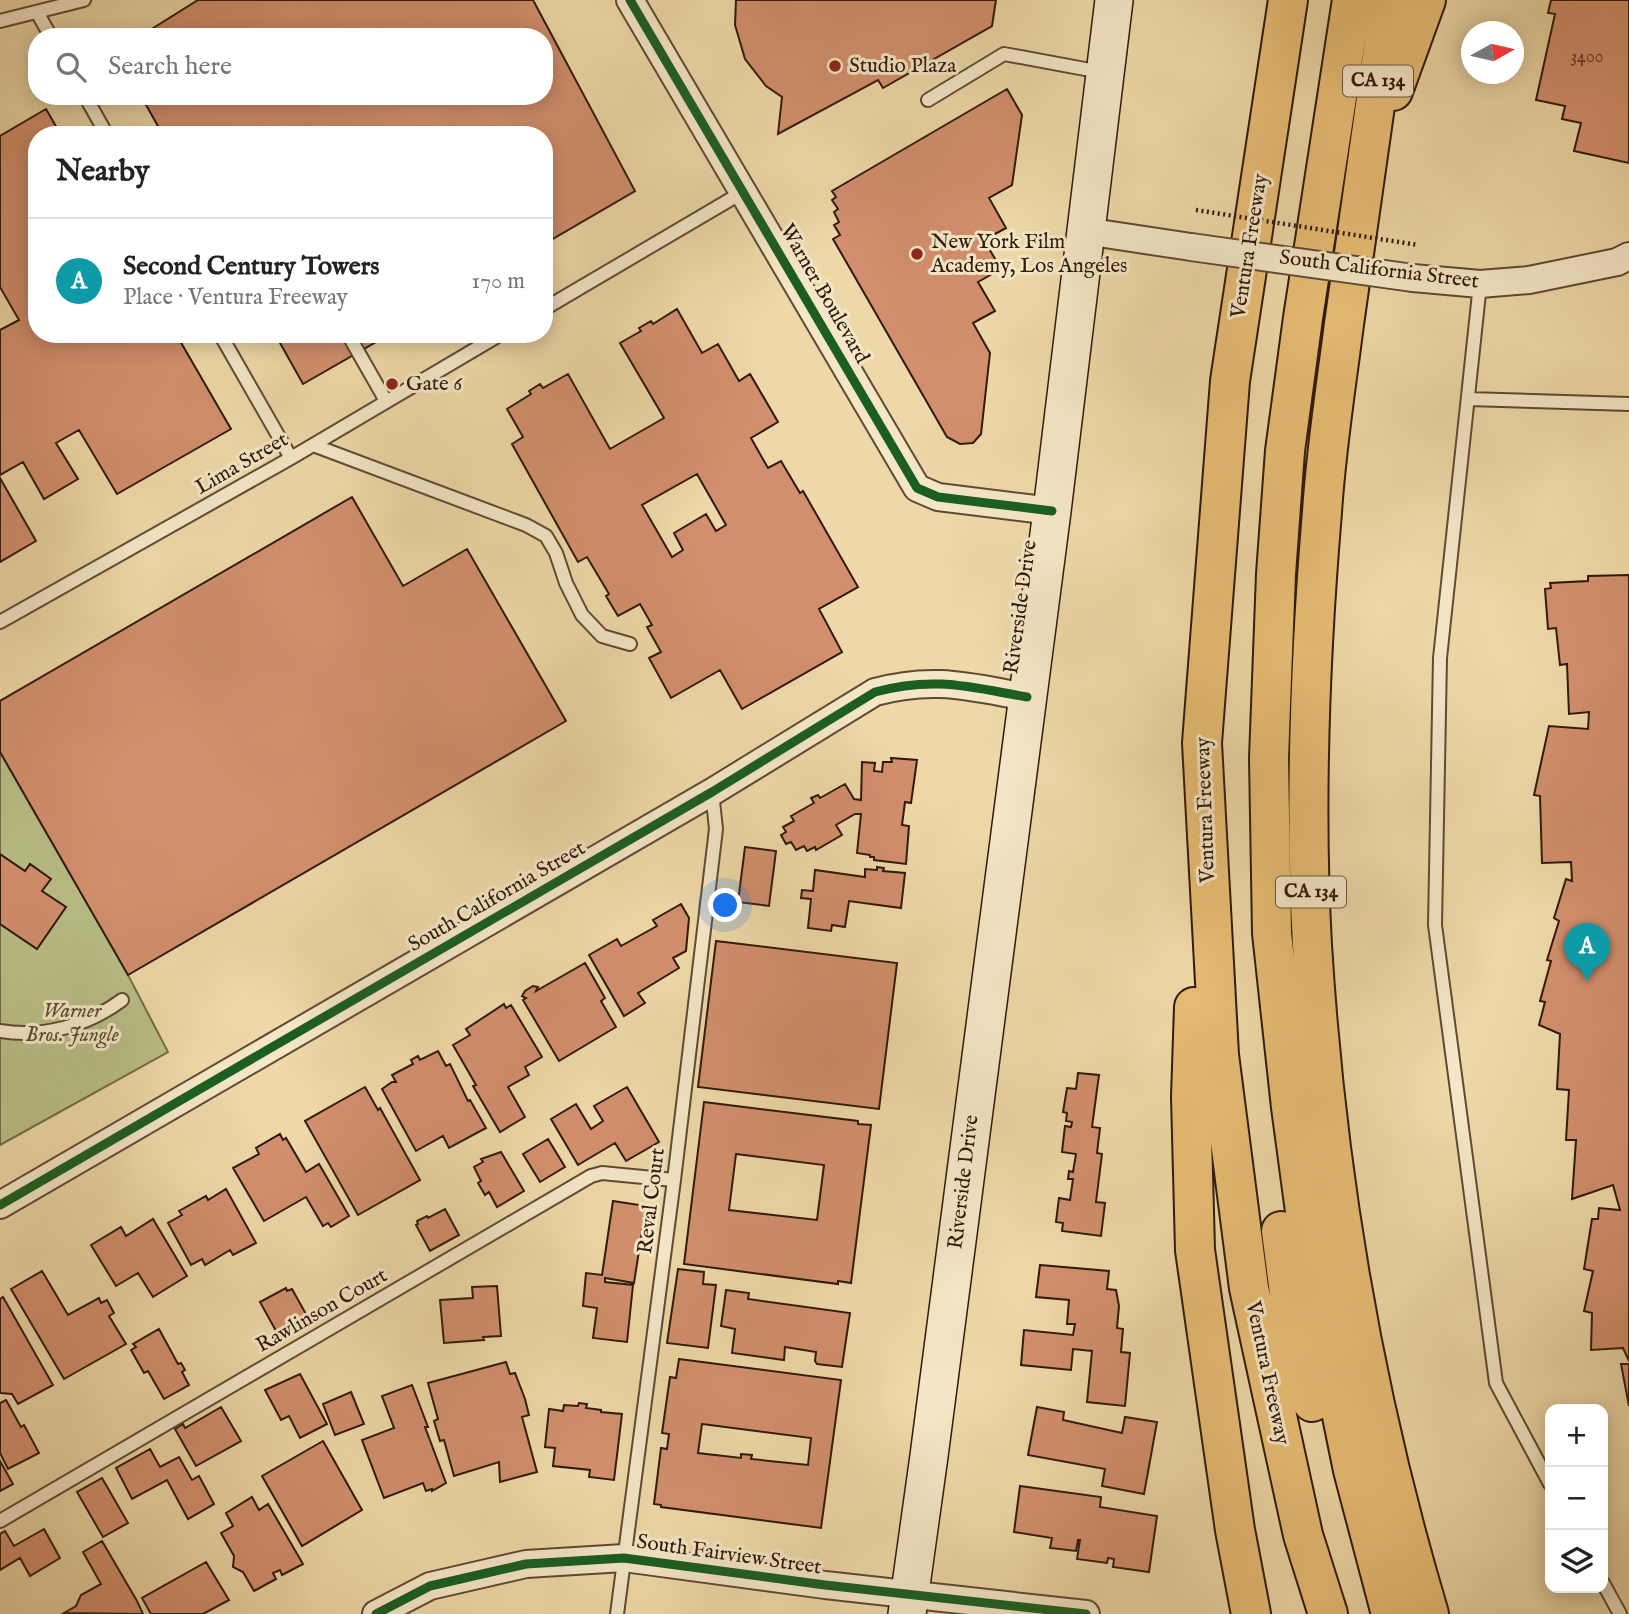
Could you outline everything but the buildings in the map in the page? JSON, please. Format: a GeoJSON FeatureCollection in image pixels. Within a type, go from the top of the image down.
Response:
{"type":"FeatureCollection","features":[{"type":"Feature","properties":{"kind":"highway","name":"Ventura Freeway"},"geometry":{"type":"LineString","coordinates":[[1288,0],[1230,381],[1202,743],[1219,1055],[1249,1287],[1303,1535],[1328,1614]]}},
{"type":"Feature","properties":{"kind":"highway"},"geometry":{"type":"LineString","coordinates":[[1329,0],[1279,315],[1258,525],[1248,678],[1247,821],[1259,1037],[1289,1293],[1331,1490],[1366,1614]]}},
{"type":"Feature","properties":{"kind":"highway"},"geometry":{"type":"LineString","coordinates":[[1352,0],[1285,451],[1276,574],[1269,758],[1272,933],[1291,1107],[1314,1278],[1353,1470],[1391,1614]]}},
{"type":"Feature","properties":{"kind":"highway","name":"CA 134"},"geometry":{"type":"LineString","coordinates":[[1390,0],[1330,432],[1317,578],[1310,726],[1312,943],[1332,1161],[1355,1302],[1385,1449],[1429,1614]]}},
{"type":"Feature","properties":{"kind":"highway"},"geometry":{"type":"LineString","coordinates":[[1366,162],[1426,0]]}},
{"type":"Feature","properties":{"kind":"highway"},"geometry":{"type":"LineString","coordinates":[[1202,743],[1191,1097],[1195,1250],[1233,1517],[1251,1614]]}},
{"type":"Feature","properties":{"kind":"main road","name":"Riverside Drive"},"geometry":{"type":"LineString","coordinates":[[908,1604],[1052,511],[1114,0]]}},
{"type":"Feature","properties":{"kind":"street","name":"Warner Boulevard"},"geometry":{"type":"LineString","coordinates":[[630,0],[917,488],[938,497],[1052,511]]}},
{"type":"Feature","properties":{"kind":"street","name":"South California Street"},"geometry":{"type":"LineString","coordinates":[[1085,231],[1413,278],[1480,284],[1529,280],[1617,262],[1629,256]]}},
{"type":"Feature","properties":{"kind":"street","name":"South California Street"},"geometry":{"type":"LineString","coordinates":[[0,1205],[712,792],[876,692],[901,685],[943,683],[1027,697]]}},
{"type":"Feature","properties":{"kind":"street","name":"South Fairview Street"},"geometry":{"type":"LineString","coordinates":[[376,1614],[430,1586],[526,1564],[624,1558],[825,1585],[908,1604],[1086,1614]]}},
{"type":"Feature","properties":{"kind":"lane"},"geometry":{"type":"LineString","coordinates":[[1,18],[84,0]]}},
{"type":"Feature","properties":{"kind":"lane"},"geometry":{"type":"LineString","coordinates":[[37,12],[46,28]]}},
{"type":"Feature","properties":{"kind":"lane"},"geometry":{"type":"LineString","coordinates":[[928,100],[1004,54],[1105,73]]}},
{"type":"Feature","properties":{"kind":"lane"},"geometry":{"type":"LineString","coordinates":[[90,105],[102,126]]}},
{"type":"Feature","properties":{"kind":"lane"},"geometry":{"type":"LineString","coordinates":[[553,304],[743,192]]}},
{"type":"Feature","properties":{"kind":"lane"},"geometry":{"type":"LineString","coordinates":[[1480,284],[1440,657],[1435,925],[1496,1384],[1545,1475]]}},
{"type":"Feature","properties":{"kind":"lane"},"geometry":{"type":"LineString","coordinates":[[225,343],[291,458]]}},
{"type":"Feature","properties":{"kind":"lane"},"geometry":{"type":"LineString","coordinates":[[353,343],[386,401]]}},
{"type":"Feature","properties":{"kind":"lane","name":"Lima Street"},"geometry":{"type":"LineString","coordinates":[[0,622],[291,458],[485,343]]}},
{"type":"Feature","properties":{"kind":"lane"},"geometry":{"type":"LineString","coordinates":[[1468,399],[1629,404]]}},
{"type":"Feature","properties":{"kind":"lane"},"geometry":{"type":"LineString","coordinates":[[313,445],[526,525],[546,536],[582,615],[602,636],[630,644]]}},
{"type":"Feature","properties":{"kind":"lane","name":"Reval Court"},"geometry":{"type":"LineString","coordinates":[[617,1614],[674,1180],[716,829],[712,792]]}},
{"type":"Feature","properties":{"kind":"lane"},"geometry":{"type":"LineString","coordinates":[[0,1031],[64,1030],[110,1009],[122,1000]]}},
{"type":"Feature","properties":{"kind":"lane","name":"Rawlinson Court"},"geometry":{"type":"LineString","coordinates":[[0,1521],[591,1176],[602,1173],[674,1180]]}},
{"type":"Feature","properties":{"kind":"lane"},"geometry":{"type":"LineString","coordinates":[[1608,1592],[1620,1614]]}},
{"type":"Feature","properties":{"kind":"path"},"geometry":{"type":"LineString","coordinates":[[1196,210],[1418,245]]}},
{"type":"Feature","properties":{"kind":"green space","name":"Warner Bros. Jungle"},"geometry":{"type":"Polygon","coordinates":[[[0,752],[128,975],[168,1052],[0,1145],[0,752]]]}},
{"type":"Feature","properties":{"kind":"cycle path"},"geometry":{"type":"LineString","coordinates":[[630,0],[917,488],[938,497],[1052,511]]}},
{"type":"Feature","properties":{"kind":"cycle path"},"geometry":{"type":"LineString","coordinates":[[0,1205],[712,792],[875,692],[896,687],[934,684],[1027,697]]}},
{"type":"Feature","properties":{"kind":"cycle path"},"geometry":{"type":"LineString","coordinates":[[376,1614],[430,1586],[526,1564],[624,1558],[825,1585],[1086,1614]]}},
{"type":"Feature","properties":{"kind":"place","name":"Studio Plaza"},"geometry":{"type":"Point","coordinates":[835,66]}},
{"type":"Feature","properties":{"kind":"place","name":"New York Film Academy, Los Angeles"},"geometry":{"type":"Point","coordinates":[917,254]}},
{"type":"Feature","properties":{"kind":"place","name":"Gate 6"},"geometry":{"type":"Point","coordinates":[392,384]}},
{"type":"Feature","properties":{"kind":"place","name":"Second Century Towers"},"geometry":{"type":"Point","coordinates":[1587,981]}}]}
